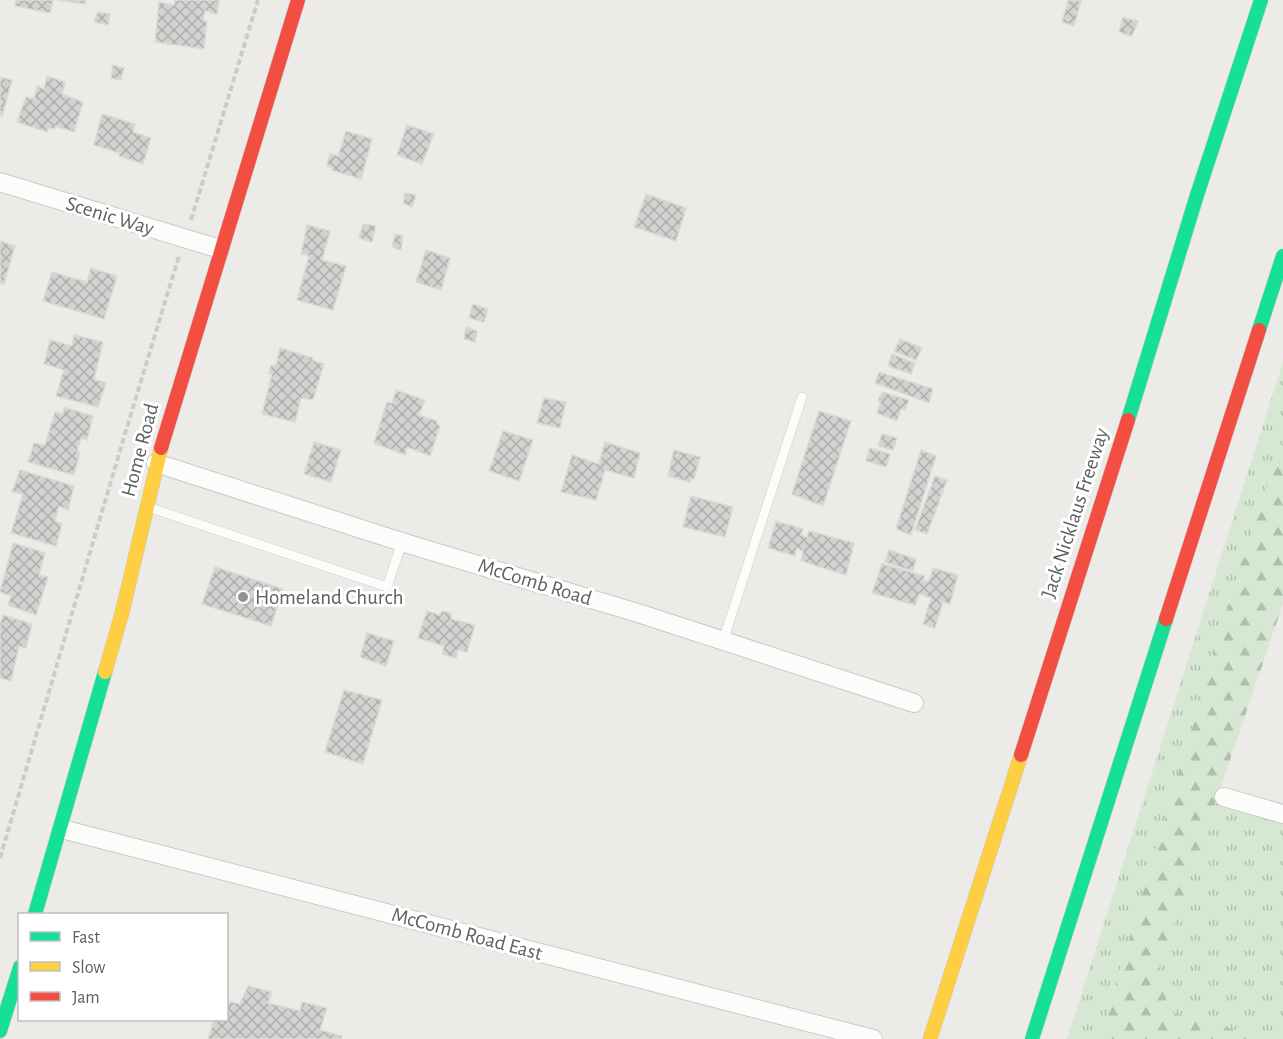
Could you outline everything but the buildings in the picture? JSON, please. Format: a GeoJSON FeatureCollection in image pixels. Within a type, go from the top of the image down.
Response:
{"type":"FeatureCollection","features":[{"type":"Feature","properties":{"kind":"main road","name":"Home Road"},"geometry":{"type":"LineString","coordinates":[[36,913],[62,829],[123,612],[156,463],[298,0]]}},
{"type":"Feature","properties":{"kind":"main road","name":"Jack Nicklaus Freeway"},"geometry":{"type":"LineString","coordinates":[[930,1039],[1261,0]]}},
{"type":"Feature","properties":{"kind":"main road"},"geometry":{"type":"LineString","coordinates":[[1032,1039],[1283,256]]}},
{"type":"Feature","properties":{"kind":"main road"},"geometry":{"type":"LineString","coordinates":[[2,1020],[18,973]]}},
{"type":"Feature","properties":{"kind":"street","name":"Scenic Way"},"geometry":{"type":"LineString","coordinates":[[0,182],[220,249]]}},
{"type":"Feature","properties":{"kind":"street","name":"McComb Road"},"geometry":{"type":"LineString","coordinates":[[156,463],[402,542],[641,614],[914,703]]}},
{"type":"Feature","properties":{"kind":"street"},"geometry":{"type":"LineString","coordinates":[[1224,797],[1283,814]]}},
{"type":"Feature","properties":{"kind":"street","name":"McComb Road East"},"geometry":{"type":"LineString","coordinates":[[62,829],[873,1039]]}},
{"type":"Feature","properties":{"kind":"lane"},"geometry":{"type":"LineString","coordinates":[[723,641],[802,397]]}},
{"type":"Feature","properties":{"kind":"lane"},"geometry":{"type":"LineString","coordinates":[[146,506],[387,587],[402,542]]}},
{"type":"Feature","properties":{"kind":"path"},"geometry":{"type":"LineString","coordinates":[[0,858],[127,426],[258,0]]}},
{"type":"Feature","properties":{"kind":"green space"},"geometry":{"type":"Polygon","coordinates":[[[1283,362],[1283,442],[1242,559],[1109,1007],[1108,1039],[1067,1039],[1283,362]]]}},
{"type":"Feature","properties":{"kind":"green space"},"geometry":{"type":"Polygon","coordinates":[[[1283,442],[1283,604],[1158,972],[1170,1012],[1268,1039],[1108,1039],[1109,1007],[1242,559],[1283,442]]]}},
{"type":"Feature","properties":{"kind":"green space"},"geometry":{"type":"Polygon","coordinates":[[[1215,803],[1283,823],[1283,1039],[1268,1039],[1170,1012],[1158,972],[1215,803]]]}},
{"type":"Feature","properties":{"kind":"traffic: fast"},"geometry":{"type":"LineString","coordinates":[[1128,420],[1197,195],[1261,0]]}},
{"type":"Feature","properties":{"kind":"traffic: fast"},"geometry":{"type":"LineString","coordinates":[[1259,330],[1283,256]]}},
{"type":"Feature","properties":{"kind":"traffic: fast"},"geometry":{"type":"LineString","coordinates":[[1032,1039],[1166,619]]}},
{"type":"Feature","properties":{"kind":"traffic: fast"},"geometry":{"type":"LineString","coordinates":[[35,913],[105,672]]}},
{"type":"Feature","properties":{"kind":"traffic: fast"},"geometry":{"type":"LineString","coordinates":[[0,1031],[18,973]]}},
{"type":"Feature","properties":{"kind":"traffic: slow"},"geometry":{"type":"LineString","coordinates":[[105,672],[122,613],[161,448]]}},
{"type":"Feature","properties":{"kind":"traffic: slow"},"geometry":{"type":"LineString","coordinates":[[930,1039],[1021,755]]}},
{"type":"Feature","properties":{"kind":"traffic: jam"},"geometry":{"type":"LineString","coordinates":[[161,448],[298,0]]}},
{"type":"Feature","properties":{"kind":"traffic: jam"},"geometry":{"type":"LineString","coordinates":[[1166,619],[1259,330]]}},
{"type":"Feature","properties":{"kind":"traffic: jam"},"geometry":{"type":"LineString","coordinates":[[1021,755],[1128,420]]}},
{"type":"Feature","properties":{"kind":"place","name":"Homeland Church"},"geometry":{"type":"Point","coordinates":[243,597]}}]}
